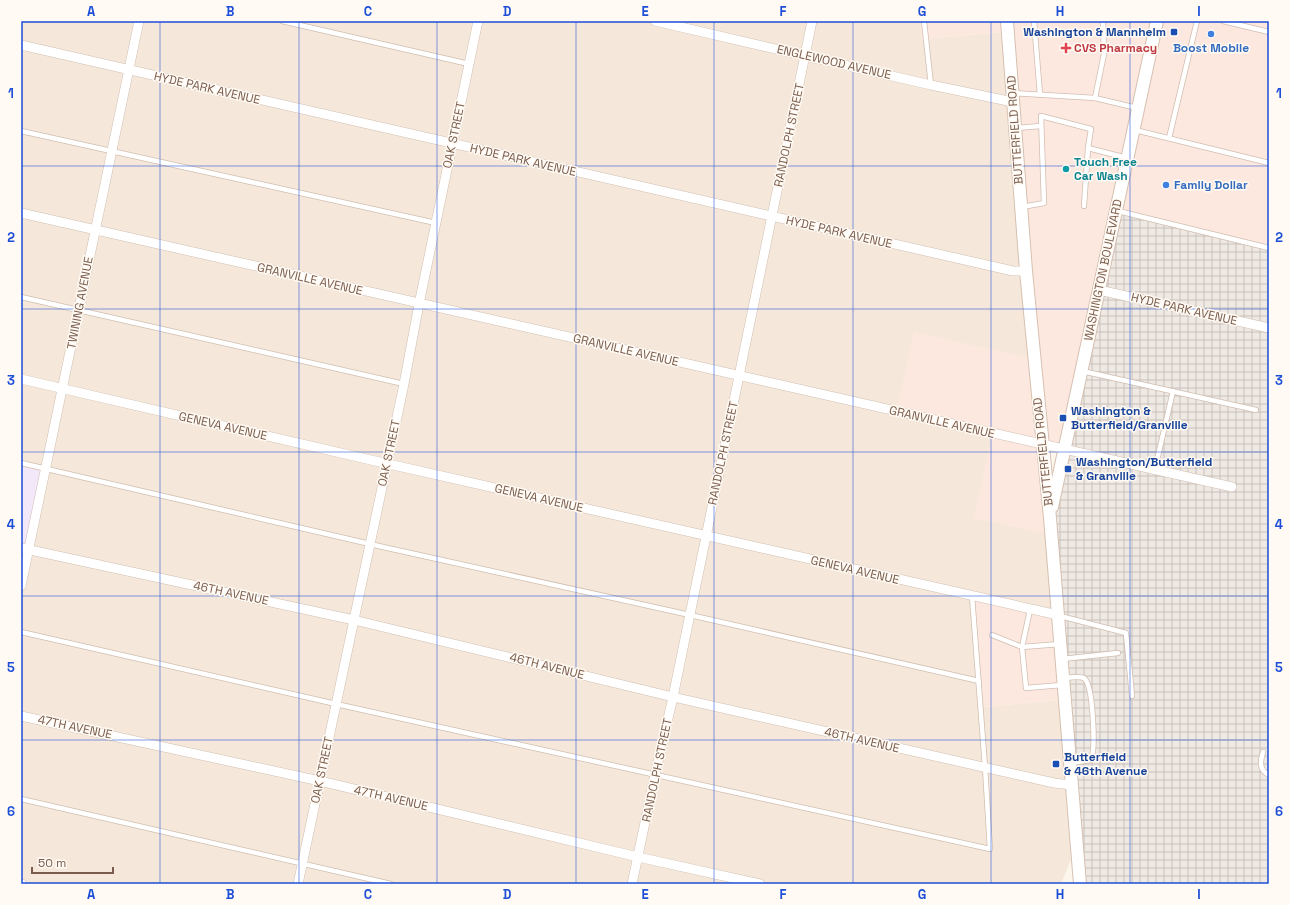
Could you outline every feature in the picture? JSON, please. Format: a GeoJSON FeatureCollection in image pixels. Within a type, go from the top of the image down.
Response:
{"type":"FeatureCollection","features":[{"type":"Feature","properties":{"kind":"main road","name":"BUTTERFIELD ROAD"},"geometry":{"type":"LineString","coordinates":[[1007,21],[1026,271],[1050,518],[1080,884]]}},
{"type":"Feature","properties":{"kind":"main road","name":"WASHINGTON BOULEVARD"},"geometry":{"type":"LineString","coordinates":[[1050,518],[1157,21]]}},
{"type":"Feature","properties":{"kind":"street","name":"TWINING AVENUE"},"geometry":{"type":"LineString","coordinates":[[21,586],[25,549],[46,468],[139,21]]}},
{"type":"Feature","properties":{"kind":"street","name":"OAK STREET"},"geometry":{"type":"LineString","coordinates":[[298,884],[369,543],[404,384],[419,304],[478,21]]}},
{"type":"Feature","properties":{"kind":"street","name":"ENGLEWOOD AVENUE"},"geometry":{"type":"LineString","coordinates":[[655,21],[931,85],[1012,98]]}},
{"type":"Feature","properties":{"kind":"street","name":"RANDOLPH STREET"},"geometry":{"type":"LineString","coordinates":[[632,884],[673,697],[812,21]]}},
{"type":"Feature","properties":{"kind":"street","name":"HYDE PARK AVENUE"},"geometry":{"type":"LineString","coordinates":[[21,45],[772,217],[1013,271],[1026,271]]}},
{"type":"Feature","properties":{"kind":"street","name":"GRANVILLE AVENUE"},"geometry":{"type":"LineString","coordinates":[[21,213],[1232,487]]}},
{"type":"Feature","properties":{"kind":"street","name":"HYDE PARK AVENUE"},"geometry":{"type":"LineString","coordinates":[[1099,290],[1269,328]]}},
{"type":"Feature","properties":{"kind":"street","name":"GENEVA AVENUE"},"geometry":{"type":"LineString","coordinates":[[21,379],[386,464],[1030,610],[1058,615]]}},
{"type":"Feature","properties":{"kind":"street","name":"46TH AVENUE"},"geometry":{"type":"LineString","coordinates":[[25,549],[354,620],[673,697],[1072,785]]}},
{"type":"Feature","properties":{"kind":"street","name":"47TH AVENUE"},"geometry":{"type":"LineString","coordinates":[[21,716],[320,781],[638,857],[760,884]]}},
{"type":"Feature","properties":{"kind":"lane"},"geometry":{"type":"LineString","coordinates":[[282,21],[469,64]]}},
{"type":"Feature","properties":{"kind":"lane"},"geometry":{"type":"LineString","coordinates":[[924,21],[931,85]]}},
{"type":"Feature","properties":{"kind":"lane"},"geometry":{"type":"LineString","coordinates":[[1034,21],[1040,95]]}},
{"type":"Feature","properties":{"kind":"lane"},"geometry":{"type":"LineString","coordinates":[[1095,98],[1104,54],[1103,21]]}},
{"type":"Feature","properties":{"kind":"lane"},"geometry":{"type":"LineString","coordinates":[[1169,138],[1197,21]]}},
{"type":"Feature","properties":{"kind":"lane"},"geometry":{"type":"LineString","coordinates":[[1223,21],[1269,32]]}},
{"type":"Feature","properties":{"kind":"lane"},"geometry":{"type":"LineString","coordinates":[[1012,98],[1040,95],[1095,98],[1138,108]]}},
{"type":"Feature","properties":{"kind":"lane"},"geometry":{"type":"LineString","coordinates":[[1021,207],[1044,203],[1041,116],[1092,129],[1088,148],[1084,206]]}},
{"type":"Feature","properties":{"kind":"lane"},"geometry":{"type":"LineString","coordinates":[[1015,128],[1041,126]]}},
{"type":"Feature","properties":{"kind":"lane"},"geometry":{"type":"LineString","coordinates":[[1133,129],[1269,163]]}},
{"type":"Feature","properties":{"kind":"lane"},"geometry":{"type":"LineString","coordinates":[[21,131],[436,223]]}},
{"type":"Feature","properties":{"kind":"lane"},"geometry":{"type":"LineString","coordinates":[[1088,148],[1127,158]]}},
{"type":"Feature","properties":{"kind":"lane"},"geometry":{"type":"LineString","coordinates":[[1116,210],[1269,248]]}},
{"type":"Feature","properties":{"kind":"lane"},"geometry":{"type":"LineString","coordinates":[[21,297],[404,384]]}},
{"type":"Feature","properties":{"kind":"lane"},"geometry":{"type":"LineString","coordinates":[[1082,371],[1256,410]]}},
{"type":"Feature","properties":{"kind":"lane"},"geometry":{"type":"LineString","coordinates":[[1155,470],[1173,391]]}},
{"type":"Feature","properties":{"kind":"lane"},"geometry":{"type":"LineString","coordinates":[[21,463],[979,681]]}},
{"type":"Feature","properties":{"kind":"lane"},"geometry":{"type":"LineString","coordinates":[[21,632],[336,704],[990,849],[972,596]]}},
{"type":"Feature","properties":{"kind":"lane"},"geometry":{"type":"LineString","coordinates":[[1030,610],[1022,647],[1026,688],[1063,682],[1079,677],[1083,678],[1089,686],[1092,708],[1093,758],[1089,761],[1070,763]]}},
{"type":"Feature","properties":{"kind":"lane"},"geometry":{"type":"LineString","coordinates":[[1058,615],[1126,633],[1132,696]]}},
{"type":"Feature","properties":{"kind":"lane"},"geometry":{"type":"LineString","coordinates":[[992,635],[1022,647],[1060,644]]}},
{"type":"Feature","properties":{"kind":"lane"},"geometry":{"type":"LineString","coordinates":[[1062,658],[1118,653]]}},
{"type":"Feature","properties":{"kind":"lane"},"geometry":{"type":"LineString","coordinates":[[1263,752],[1260,762],[1262,769],[1269,775]]}},
{"type":"Feature","properties":{"kind":"lane"},"geometry":{"type":"LineString","coordinates":[[21,799],[391,884]]}},
{"type":"Feature","properties":{"kind":"shaded area"},"geometry":{"type":"Polygon","coordinates":[[[21,21],[810,21],[672,694],[27,545],[42,471],[21,466],[21,21]]]}},
{"type":"Feature","properties":{"kind":"shaded area"},"geometry":{"type":"Polygon","coordinates":[[[814,21],[920,21],[922,39],[1005,32],[1032,359],[992,435],[1047,534],[1052,617],[984,707],[1059,700],[1071,859],[1061,884],[21,884],[21,549],[674,697],[814,21]]]}},
{"type":"Feature","properties":{"kind":"shaded area"},"geometry":{"type":"Polygon","coordinates":[[[920,21],[1004,21],[1005,32],[922,39],[920,21]]]}},
{"type":"Feature","properties":{"kind":"shaded area"},"geometry":{"type":"Polygon","coordinates":[[[1009,21],[1154,21],[1063,447],[1044,443],[1009,21]]]}},
{"type":"Feature","properties":{"kind":"shaded area"},"geometry":{"type":"Polygon","coordinates":[[[1158,21],[1269,21],[1269,245],[1117,213],[1158,21]]]}},
{"type":"Feature","properties":{"kind":"shaded area"},"geometry":{"type":"Polygon","coordinates":[[[1117,213],[1269,246],[1269,884],[1081,884],[1052,518],[1117,213]]]}},
{"type":"Feature","properties":{"kind":"shaded area"},"geometry":{"type":"Polygon","coordinates":[[[914,332],[1032,359],[1047,534],[974,518],[992,435],[896,413],[914,332]]]}},
{"type":"Feature","properties":{"kind":"shaded area"},"geometry":{"type":"Polygon","coordinates":[[[21,466],[43,471],[27,545],[21,544],[21,466]]]}},
{"type":"Feature","properties":{"kind":"shaded area"},"geometry":{"type":"Polygon","coordinates":[[[975,599],[1052,617],[1059,700],[984,707],[975,599]]]}},
{"type":"Feature","properties":{"kind":"place","name":"Washington & Mannheim"},"geometry":{"type":"Point","coordinates":[1174,32]}},
{"type":"Feature","properties":{"kind":"place","name":"Boost Mobile"},"geometry":{"type":"Point","coordinates":[1211,34]}},
{"type":"Feature","properties":{"kind":"place","name":"CVS Pharmacy"},"geometry":{"type":"Point","coordinates":[1066,48]}},
{"type":"Feature","properties":{"kind":"place","name":"Touch Free Car Wash"},"geometry":{"type":"Point","coordinates":[1066,169]}},
{"type":"Feature","properties":{"kind":"place","name":"Family Dollar"},"geometry":{"type":"Point","coordinates":[1166,185]}},
{"type":"Feature","properties":{"kind":"place","name":"Washington & Butterfield/Granville"},"geometry":{"type":"Point","coordinates":[1063,418]}},
{"type":"Feature","properties":{"kind":"place","name":"Washington/Butterfield & Granville"},"geometry":{"type":"Point","coordinates":[1068,469]}},
{"type":"Feature","properties":{"kind":"place","name":"Butterfield & 46th Avenue"},"geometry":{"type":"Point","coordinates":[1056,764]}}]}
